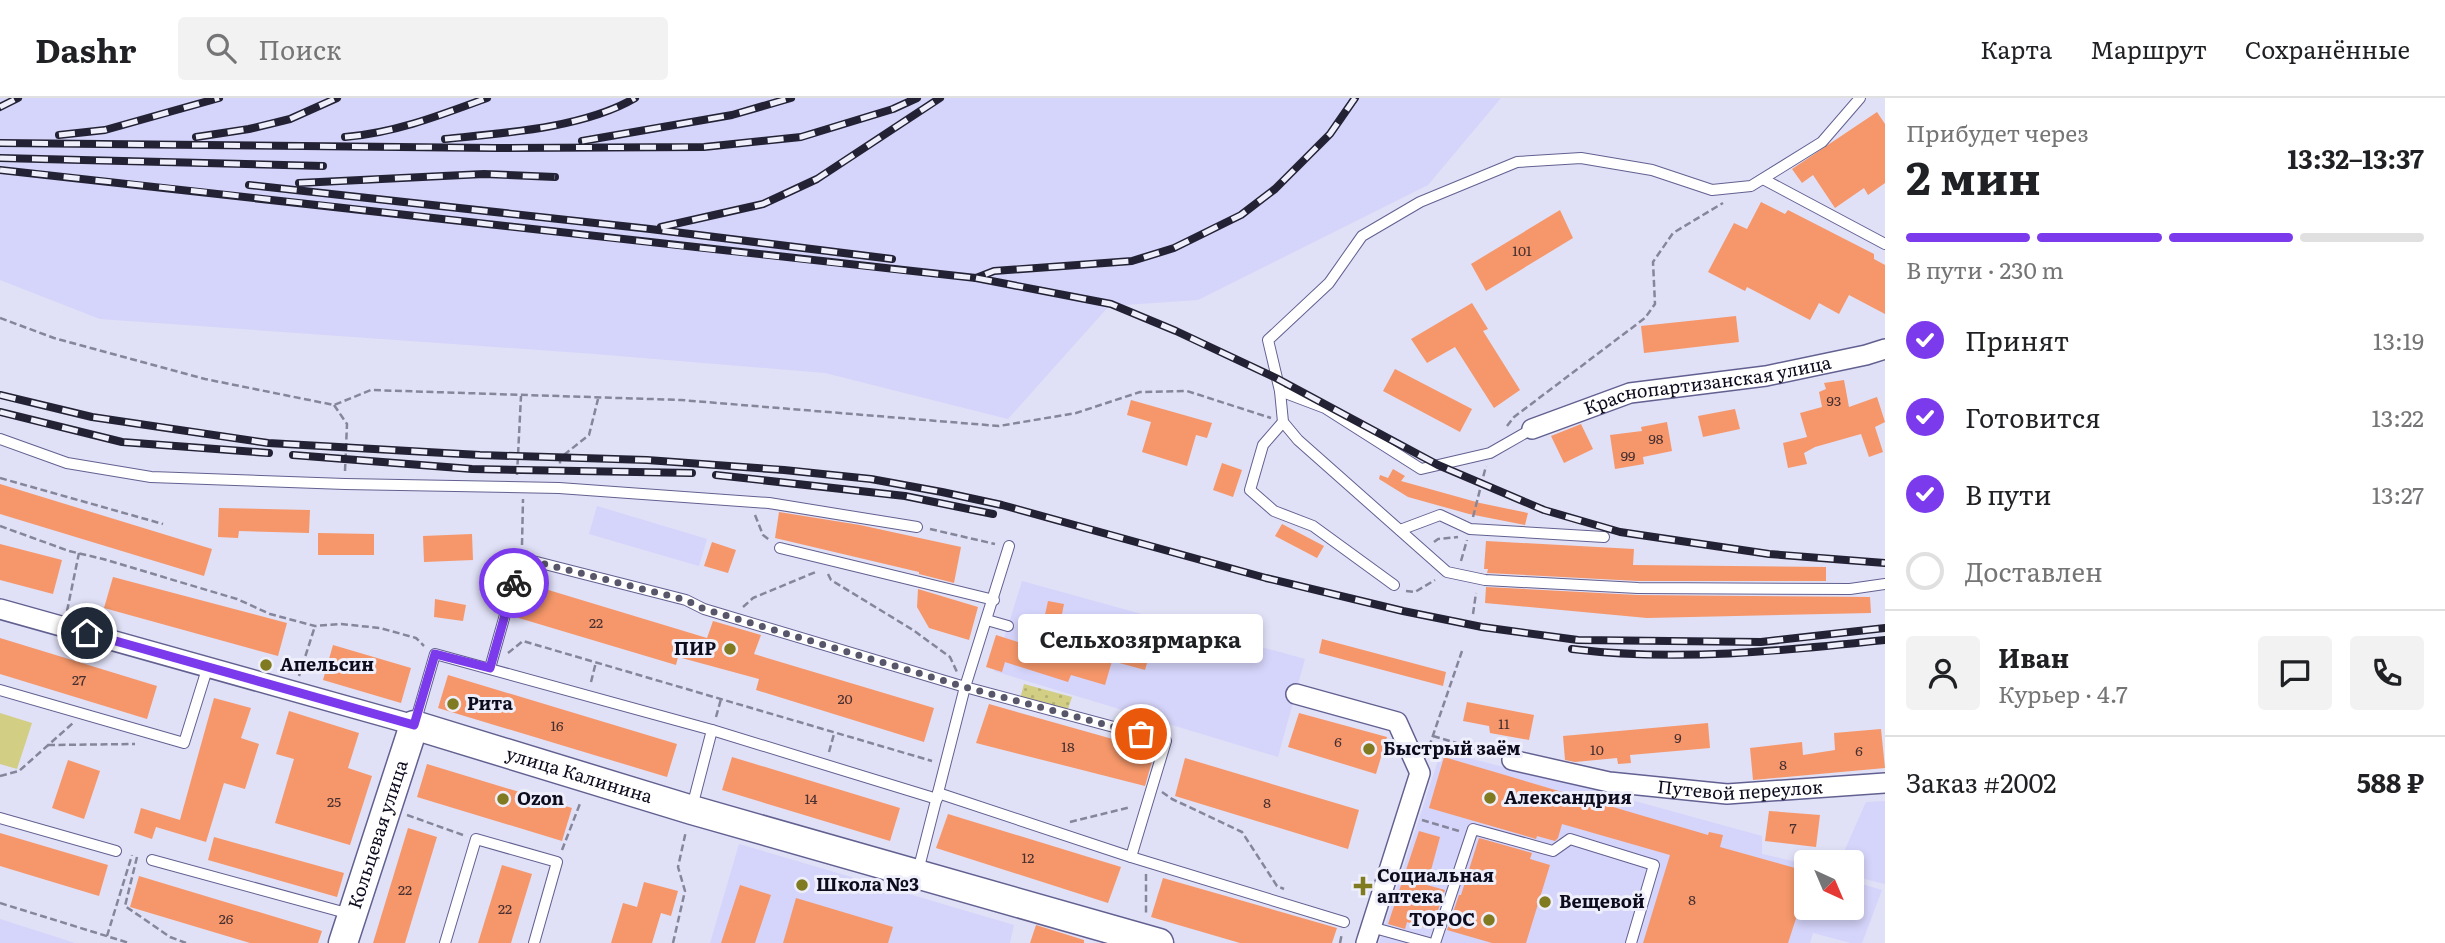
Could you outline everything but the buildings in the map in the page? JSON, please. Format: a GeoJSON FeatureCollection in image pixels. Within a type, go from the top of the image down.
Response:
{"type":"FeatureCollection","features":[{"type":"Feature","properties":{"kind":"street","name":"Краснопартизанская улица"},"geometry":{"type":"LineString","coordinates":[[1532,429],[1630,393],[1766,376],[1885,349]]}},
{"type":"Feature","properties":{"kind":"street","name":"улица Калинина"},"geometry":{"type":"LineString","coordinates":[[0,609],[414,725],[690,816],[1152,933]]}},
{"type":"Feature","properties":{"kind":"street"},"geometry":{"type":"LineString","coordinates":[[1296,694],[1397,722],[1420,773],[1368,935]]}},
{"type":"Feature","properties":{"kind":"street","name":"Кольцевая улица"},"geometry":{"type":"LineString","coordinates":[[343,943],[414,725]]}},
{"type":"Feature","properties":{"kind":"street","name":"Путевой переулок"},"geometry":{"type":"LineString","coordinates":[[1512,760],[1609,782],[1727,794],[1885,783]]}},
{"type":"Feature","properties":{"kind":"lane"},"geometry":{"type":"LineString","coordinates":[[1860,98],[1822,142],[1751,186],[1712,190],[1652,170],[1581,158],[1517,162],[1420,202],[1362,236],[1329,283],[1268,340],[1280,391],[1283,422],[1298,440],[1452,573],[1478,579],[1638,589],[1850,589],[1885,584]]}},
{"type":"Feature","properties":{"kind":"lane"},"geometry":{"type":"LineString","coordinates":[[1763,179],[1885,244]]}},
{"type":"Feature","properties":{"kind":"lane"},"geometry":{"type":"LineString","coordinates":[[1280,391],[1325,408],[1421,469],[1490,453],[1532,429]]}},
{"type":"Feature","properties":{"kind":"lane"},"geometry":{"type":"LineString","coordinates":[[1283,422],[1263,445],[1251,490],[1274,510],[1313,526],[1394,585]]}},
{"type":"Feature","properties":{"kind":"lane"},"geometry":{"type":"LineString","coordinates":[[0,439],[67,463],[152,477],[559,488],[749,502],[917,527]]}},
{"type":"Feature","properties":{"kind":"lane"},"geometry":{"type":"LineString","coordinates":[[1400,530],[1440,515],[1470,529],[1605,537]]}},
{"type":"Feature","properties":{"kind":"lane"},"geometry":{"type":"LineString","coordinates":[[917,875],[965,687],[1009,546]]}},
{"type":"Feature","properties":{"kind":"lane"},"geometry":{"type":"LineString","coordinates":[[780,548],[994,600]]}},
{"type":"Feature","properties":{"kind":"lane"},"geometry":{"type":"LineString","coordinates":[[490,668],[521,558],[686,600],[739,620],[965,687],[1166,741],[1131,857]]}},
{"type":"Feature","properties":{"kind":"lane"},"geometry":{"type":"LineString","coordinates":[[987,620],[1008,626]]}},
{"type":"Feature","properties":{"kind":"lane"},"geometry":{"type":"LineString","coordinates":[[414,725],[435,654],[712,730],[937,796],[1344,922]]}},
{"type":"Feature","properties":{"kind":"lane"},"geometry":{"type":"LineString","coordinates":[[0,690],[184,743],[208,666]]}},
{"type":"Feature","properties":{"kind":"lane"},"geometry":{"type":"LineString","coordinates":[[690,816],[712,730]]}},
{"type":"Feature","properties":{"kind":"lane"},"geometry":{"type":"LineString","coordinates":[[0,818],[116,851]]}},
{"type":"Feature","properties":{"kind":"lane"},"geometry":{"type":"LineString","coordinates":[[1435,943],[1473,830],[1553,850],[1570,839],[1654,865],[1632,943]]}},
{"type":"Feature","properties":{"kind":"lane"},"geometry":{"type":"LineString","coordinates":[[445,943],[476,839],[557,862],[534,943]]}},
{"type":"Feature","properties":{"kind":"lane"},"geometry":{"type":"LineString","coordinates":[[152,860],[353,915]]}},
{"type":"Feature","properties":{"kind":"lane"},"geometry":{"type":"LineString","coordinates":[[1368,935],[1429,943]]}},
{"type":"Feature","properties":{"kind":"path"},"geometry":{"type":"LineString","coordinates":[[1394,585],[1404,591],[1415,592],[1452,573],[1470,529],[1490,453],[1514,417],[1645,318],[1656,304],[1653,262],[1672,233],[1751,186]]}},
{"type":"Feature","properties":{"kind":"path"},"geometry":{"type":"LineString","coordinates":[[0,318],[54,338],[205,379],[334,405],[371,390],[681,400],[999,426],[1076,413],[1140,392],[1187,391],[1283,422]]}},
{"type":"Feature","properties":{"kind":"path"},"geometry":{"type":"LineString","coordinates":[[521,558],[519,489],[522,396]]}},
{"type":"Feature","properties":{"kind":"path"},"geometry":{"type":"LineString","coordinates":[[559,488],[560,458],[589,435],[598,398]]}},
{"type":"Feature","properties":{"kind":"path"},"geometry":{"type":"LineString","coordinates":[[334,405],[347,424],[345,484]]}},
{"type":"Feature","properties":{"kind":"path"},"geometry":{"type":"LineString","coordinates":[[0,478],[163,524]]}},
{"type":"Feature","properties":{"kind":"path"},"geometry":{"type":"LineString","coordinates":[[749,502],[763,535],[780,548]]}},
{"type":"Feature","properties":{"kind":"path"},"geometry":{"type":"LineString","coordinates":[[0,526],[79,553],[194,585],[237,599],[270,614],[314,626],[341,624],[380,628],[416,638],[433,661]]}},
{"type":"Feature","properties":{"kind":"path"},"geometry":{"type":"LineString","coordinates":[[917,527],[1009,546]]}},
{"type":"Feature","properties":{"kind":"path"},"geometry":{"type":"LineString","coordinates":[[1424,551],[1438,539],[1457,537],[1470,529]]}},
{"type":"Feature","properties":{"kind":"path"},"geometry":{"type":"LineString","coordinates":[[63,626],[79,553]]}},
{"type":"Feature","properties":{"kind":"path"},"geometry":{"type":"LineString","coordinates":[[813,563],[824,568],[831,580],[913,630],[950,657],[965,687]]}},
{"type":"Feature","properties":{"kind":"path"},"geometry":{"type":"LineString","coordinates":[[739,620],[744,604],[753,598],[824,568]]}},
{"type":"Feature","properties":{"kind":"path"},"geometry":{"type":"LineString","coordinates":[[1473,614],[1478,579]]}},
{"type":"Feature","properties":{"kind":"path"},"geometry":{"type":"LineString","coordinates":[[294,691],[314,626]]}},
{"type":"Feature","properties":{"kind":"path"},"geometry":{"type":"LineString","coordinates":[[523,641],[945,765]]}},
{"type":"Feature","properties":{"kind":"path"},"geometry":{"type":"LineString","coordinates":[[1420,773],[1462,651]]}},
{"type":"Feature","properties":{"kind":"path"},"geometry":{"type":"LineString","coordinates":[[588,696],[596,662]]}},
{"type":"Feature","properties":{"kind":"path"},"geometry":{"type":"LineString","coordinates":[[712,730],[721,699]]}},
{"type":"Feature","properties":{"kind":"path"},"geometry":{"type":"LineString","coordinates":[[0,776],[19,771],[83,714]]}},
{"type":"Feature","properties":{"kind":"path"},"geometry":{"type":"LineString","coordinates":[[825,765],[835,733]]}},
{"type":"Feature","properties":{"kind":"path"},"geometry":{"type":"LineString","coordinates":[[1433,736],[1512,760]]}},
{"type":"Feature","properties":{"kind":"path"},"geometry":{"type":"LineString","coordinates":[[48,745],[143,744]]}},
{"type":"Feature","properties":{"kind":"path"},"geometry":{"type":"LineString","coordinates":[[1153,786],[1172,799],[1242,831],[1277,886],[1289,891]]}},
{"type":"Feature","properties":{"kind":"path"},"geometry":{"type":"LineString","coordinates":[[557,862],[585,791]]}},
{"type":"Feature","properties":{"kind":"path"},"geometry":{"type":"LineString","coordinates":[[1044,828],[1148,803]]}},
{"type":"Feature","properties":{"kind":"path"},"geometry":{"type":"LineString","coordinates":[[388,808],[476,839]]}},
{"type":"Feature","properties":{"kind":"path"},"geometry":{"type":"LineString","coordinates":[[673,943],[685,891],[678,867],[690,816]]}},
{"type":"Feature","properties":{"kind":"path"},"geometry":{"type":"LineString","coordinates":[[1406,816],[1458,831],[1473,830]]}},
{"type":"Feature","properties":{"kind":"path"},"geometry":{"type":"LineString","coordinates":[[116,851],[152,860]]}},
{"type":"Feature","properties":{"kind":"path"},"geometry":{"type":"LineString","coordinates":[[107,936],[132,855]]}},
{"type":"Feature","properties":{"kind":"path"},"geometry":{"type":"LineString","coordinates":[[137,856],[125,906],[170,937],[186,943]]}},
{"type":"Feature","properties":{"kind":"path"},"geometry":{"type":"LineString","coordinates":[[1146,861],[1152,933]]}},
{"type":"Feature","properties":{"kind":"path"},"geometry":{"type":"LineString","coordinates":[[0,903],[129,943]]}},
{"type":"Feature","properties":{"kind":"path"},"geometry":{"type":"LineString","coordinates":[[1339,943],[1344,922]]}},
{"type":"Feature","properties":{"kind":"shaded area"},"geometry":{"type":"Polygon","coordinates":[[[0,98],[1501,98],[1428,185],[1198,300],[1109,306],[1008,419],[825,373],[100,319],[0,280],[0,98]]]}},
{"type":"Feature","properties":{"kind":"shaded area"},"geometry":{"type":"Polygon","coordinates":[[[597,506],[707,539],[699,566],[589,534],[597,506]]]}},
{"type":"Feature","properties":{"kind":"shaded area"},"geometry":{"type":"Polygon","coordinates":[[[1022,581],[1305,659],[1278,757],[994,671],[1022,581]]]}},
{"type":"Feature","properties":{"kind":"shaded area"},"geometry":{"type":"Polygon","coordinates":[[[1024,684],[1072,697],[1067,712],[1020,699],[1024,684]]]}},
{"type":"Feature","properties":{"kind":"shaded area"},"geometry":{"type":"Polygon","coordinates":[[[0,713],[32,723],[17,769],[0,764],[0,713]]]}},
{"type":"Feature","properties":{"kind":"shaded area"},"geometry":{"type":"Polygon","coordinates":[[[1441,751],[1762,836],[1762,854],[1794,861],[1794,920],[1864,920],[1864,885],[1882,890],[1862,943],[1851,943],[1813,933],[1810,943],[1379,943],[1441,751]]]}},
{"type":"Feature","properties":{"kind":"shaded area"},"geometry":{"type":"Polygon","coordinates":[[[1885,801],[1885,884],[1864,879],[1864,850],[1845,850],[1866,802],[1885,801]]]}},
{"type":"Feature","properties":{"kind":"shaded area","name":"Школа №3"},"geometry":{"type":"Polygon","coordinates":[[[739,844],[1014,925],[1010,943],[710,943],[739,844]]]}},
{"type":"Feature","properties":{"kind":"shaded area"},"geometry":{"type":"Polygon","coordinates":[[[0,919],[75,943],[0,943],[0,919]]]}},
{"type":"Feature","properties":{"kind":"railway"},"geometry":{"type":"LineString","coordinates":[[0,107],[18,98]]}},
{"type":"Feature","properties":{"kind":"railway"},"geometry":{"type":"LineString","coordinates":[[59,135],[105,130],[219,98]]}},
{"type":"Feature","properties":{"kind":"railway"},"geometry":{"type":"LineString","coordinates":[[196,137],[249,129],[290,119],[337,98]]}},
{"type":"Feature","properties":{"kind":"railway"},"geometry":{"type":"LineString","coordinates":[[345,137],[400,127],[487,98]]}},
{"type":"Feature","properties":{"kind":"railway"},"geometry":{"type":"LineString","coordinates":[[445,139],[568,123],[615,108],[635,98]]}},
{"type":"Feature","properties":{"kind":"railway"},"geometry":{"type":"LineString","coordinates":[[582,141],[732,115],[791,98]]}},
{"type":"Feature","properties":{"kind":"railway"},"geometry":{"type":"LineString","coordinates":[[0,143],[495,148],[704,147],[801,137],[893,109],[917,98]]}},
{"type":"Feature","properties":{"kind":"railway"},"geometry":{"type":"LineString","coordinates":[[661,227],[763,204],[817,179],[940,98]]}},
{"type":"Feature","properties":{"kind":"railway"},"geometry":{"type":"LineString","coordinates":[[0,170],[976,278],[994,271],[1132,261],[1174,248],[1241,215],[1275,189],[1330,134],[1355,98]]}},
{"type":"Feature","properties":{"kind":"railway"},"geometry":{"type":"LineString","coordinates":[[0,158],[323,166]]}},
{"type":"Feature","properties":{"kind":"railway"},"geometry":{"type":"LineString","coordinates":[[299,183],[484,174],[555,177]]}},
{"type":"Feature","properties":{"kind":"railway"},"geometry":{"type":"LineString","coordinates":[[249,185],[650,229],[892,259]]}},
{"type":"Feature","properties":{"kind":"railway"},"geometry":{"type":"LineString","coordinates":[[976,278],[1111,304],[1276,378],[1438,465],[1544,510],[1620,532],[1769,554],[1885,563]]}},
{"type":"Feature","properties":{"kind":"railway"},"geometry":{"type":"LineString","coordinates":[[0,395],[92,417],[268,443],[480,455],[647,460],[871,479],[1002,505],[1266,578],[1403,611],[1482,627],[1578,640],[1761,642],[1885,628]]}},
{"type":"Feature","properties":{"kind":"railway"},"geometry":{"type":"LineString","coordinates":[[0,412],[122,442],[269,453]]}},
{"type":"Feature","properties":{"kind":"railway"},"geometry":{"type":"LineString","coordinates":[[293,455],[472,469],[692,473]]}},
{"type":"Feature","properties":{"kind":"railway"},"geometry":{"type":"LineString","coordinates":[[716,475],[905,496],[993,514]]}},
{"type":"Feature","properties":{"kind":"railway"},"geometry":{"type":"LineString","coordinates":[[1572,649],[1650,655],[1729,654],[1885,640]]}},
{"type":"Feature","properties":{"kind":"way so far"},"geometry":{"type":"LineString","coordinates":[[514,583],[521,558],[686,600],[704,609],[965,687],[1141,734]]}},
{"type":"Feature","properties":{"kind":"place","name":"ПИР"},"geometry":{"type":"Point","coordinates":[730,649]}},
{"type":"Feature","properties":{"kind":"place","name":"Апельсин"},"geometry":{"type":"Point","coordinates":[266,665]}},
{"type":"Feature","properties":{"kind":"place","name":"Рита"},"geometry":{"type":"Point","coordinates":[453,704]}},
{"type":"Feature","properties":{"kind":"place","name":"Сельхозярмарка"},"geometry":{"type":"Point","coordinates":[1141,734]}},
{"type":"Feature","properties":{"kind":"place","name":"Быстрый заём"},"geometry":{"type":"Point","coordinates":[1369,749]}},
{"type":"Feature","properties":{"kind":"place","name":"Александрия"},"geometry":{"type":"Point","coordinates":[1490,798]}},
{"type":"Feature","properties":{"kind":"place","name":"Ozon"},"geometry":{"type":"Point","coordinates":[503,799]}},
{"type":"Feature","properties":{"kind":"place","name":"Школа №3"},"geometry":{"type":"Point","coordinates":[802,885]}},
{"type":"Feature","properties":{"kind":"place","name":"Социальная аптека"},"geometry":{"type":"Point","coordinates":[1363,886]}},
{"type":"Feature","properties":{"kind":"place","name":"Вещевой"},"geometry":{"type":"Point","coordinates":[1545,902]}},
{"type":"Feature","properties":{"kind":"place","name":"ТОРОС"},"geometry":{"type":"Point","coordinates":[1489,920]}},
{"type":"Feature","properties":{"kind":"route"},"geometry":{"type":"LineString","coordinates":[[87,633],[414,725],[435,654],[490,668],[514,583]]}}]}
